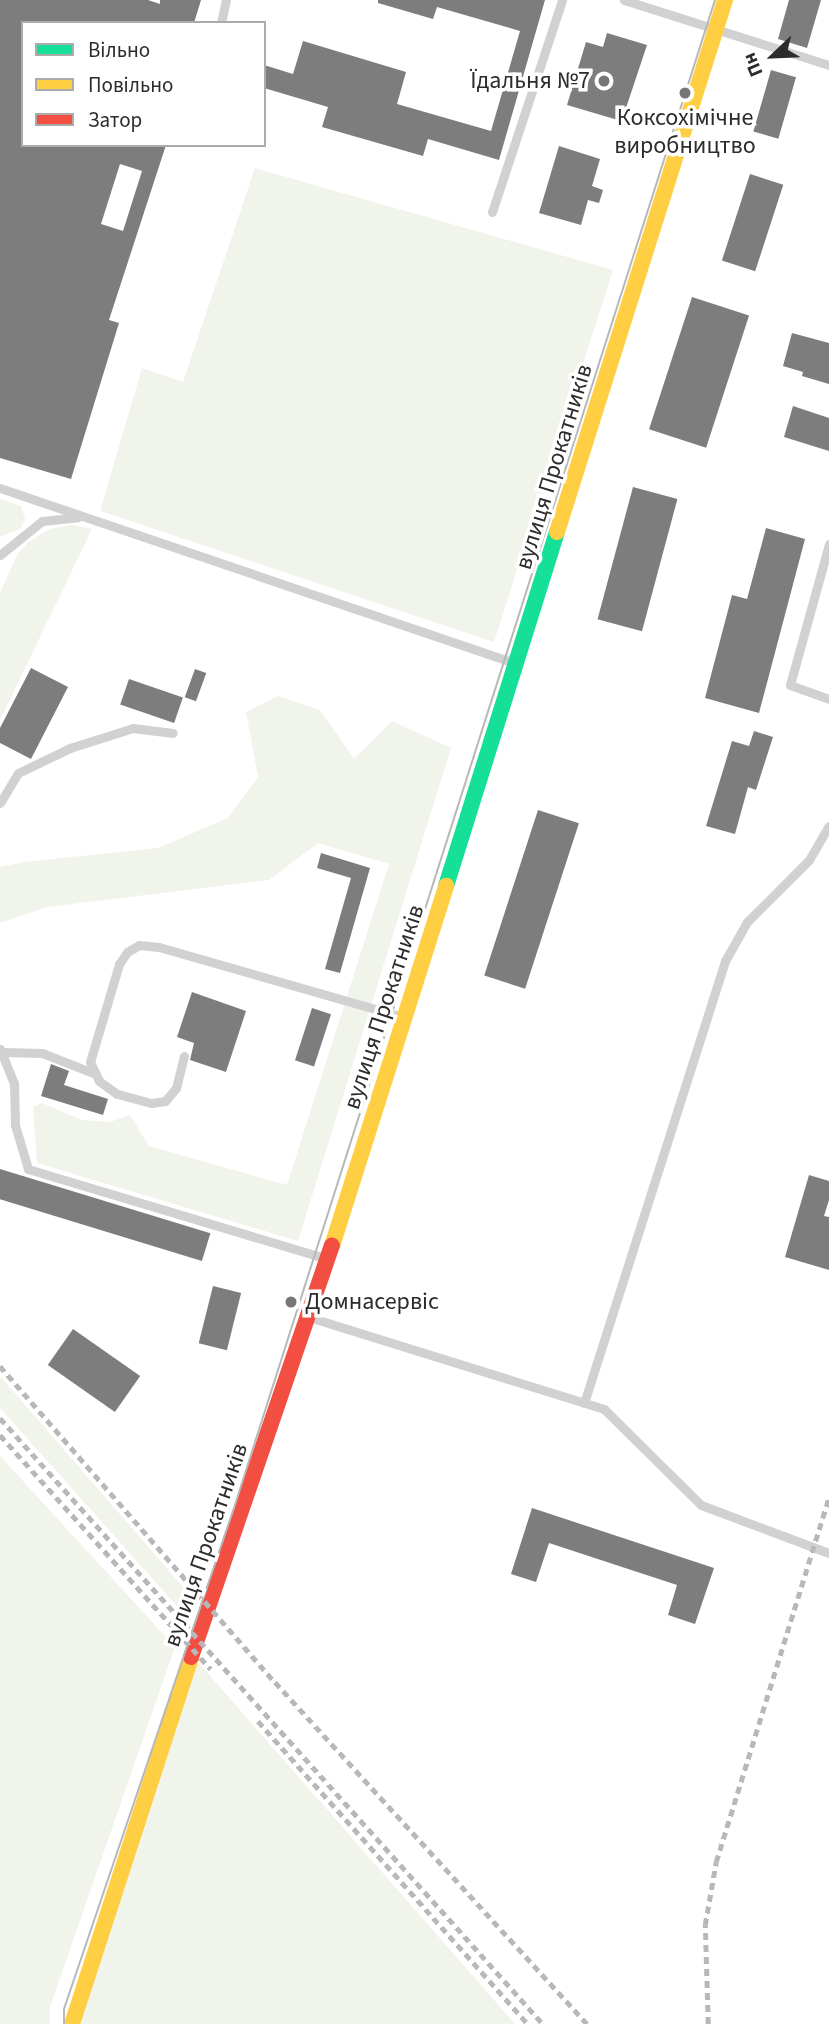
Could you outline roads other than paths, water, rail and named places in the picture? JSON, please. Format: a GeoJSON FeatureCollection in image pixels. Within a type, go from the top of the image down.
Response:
{"type":"FeatureCollection","features":[{"type":"Feature","properties":{"kind":"street","name":"вулиця Прокатників"},"geometry":{"type":"LineString","coordinates":[[72,2024],[198,1635],[328,1259],[725,0]]}},
{"type":"Feature","properties":{"kind":"lane"},"geometry":{"type":"LineString","coordinates":[[221,21],[226,0]]}},
{"type":"Feature","properties":{"kind":"lane"},"geometry":{"type":"LineString","coordinates":[[492,212],[562,0]]}},
{"type":"Feature","properties":{"kind":"lane"},"geometry":{"type":"LineString","coordinates":[[624,0],[829,65]]}},
{"type":"Feature","properties":{"kind":"lane"},"geometry":{"type":"LineString","coordinates":[[0,488],[516,664]]}},
{"type":"Feature","properties":{"kind":"lane"},"geometry":{"type":"LineString","coordinates":[[0,555],[42,521],[83,517]]}},
{"type":"Feature","properties":{"kind":"lane"},"geometry":{"type":"LineString","coordinates":[[829,544],[790,685],[829,699]]}},
{"type":"Feature","properties":{"kind":"lane"},"geometry":{"type":"LineString","coordinates":[[0,803],[18,773],[70,748],[133,728],[173,733]]}},
{"type":"Feature","properties":{"kind":"lane"},"geometry":{"type":"LineString","coordinates":[[584,1403],[724,961],[747,922],[809,860],[829,827]]}},
{"type":"Feature","properties":{"kind":"lane"},"geometry":{"type":"LineString","coordinates":[[184,1055],[176,1088],[165,1101],[137,1102],[117,1094],[96,1074],[90,1062],[119,964],[127,952],[139,944],[159,947],[404,1017]]}},
{"type":"Feature","properties":{"kind":"lane"},"geometry":{"type":"LineString","coordinates":[[96,1074],[42,1053],[1,1050],[14,1083],[15,1125],[28,1170],[328,1259]]}},
{"type":"Feature","properties":{"kind":"lane"},"geometry":{"type":"LineString","coordinates":[[308,1317],[604,1409],[701,1505],[829,1553]]}},
{"type":"Feature","properties":{"kind":"tram line"},"geometry":{"type":"LineString","coordinates":[[64,2024],[64,2009],[234,1508],[715,0]]}},
{"type":"Feature","properties":{"kind":"railway"},"geometry":{"type":"LineString","coordinates":[[0,1366],[275,1682],[587,2024]]}},
{"type":"Feature","properties":{"kind":"railway"},"geometry":{"type":"LineString","coordinates":[[0,1418],[543,2024]]}},
{"type":"Feature","properties":{"kind":"railway"},"geometry":{"type":"LineString","coordinates":[[0,1435],[211,1669]]}},
{"type":"Feature","properties":{"kind":"railway"},"geometry":{"type":"LineString","coordinates":[[708,2024],[705,1925],[716,1862],[829,1496]]}},
{"type":"Feature","properties":{"kind":"railway"},"geometry":{"type":"LineString","coordinates":[[258,1721],[528,2024]]}},
{"type":"Feature","properties":{"kind":"place","name":"Їдальня №7"},"geometry":{"type":"Point","coordinates":[604,81]}},
{"type":"Feature","properties":{"kind":"place","name":"Коксохімічне виробництво"},"geometry":{"type":"Point","coordinates":[685,93]}},
{"type":"Feature","properties":{"kind":"place","name":"Домнасервіс"},"geometry":{"type":"Point","coordinates":[291,1302]}}]}
